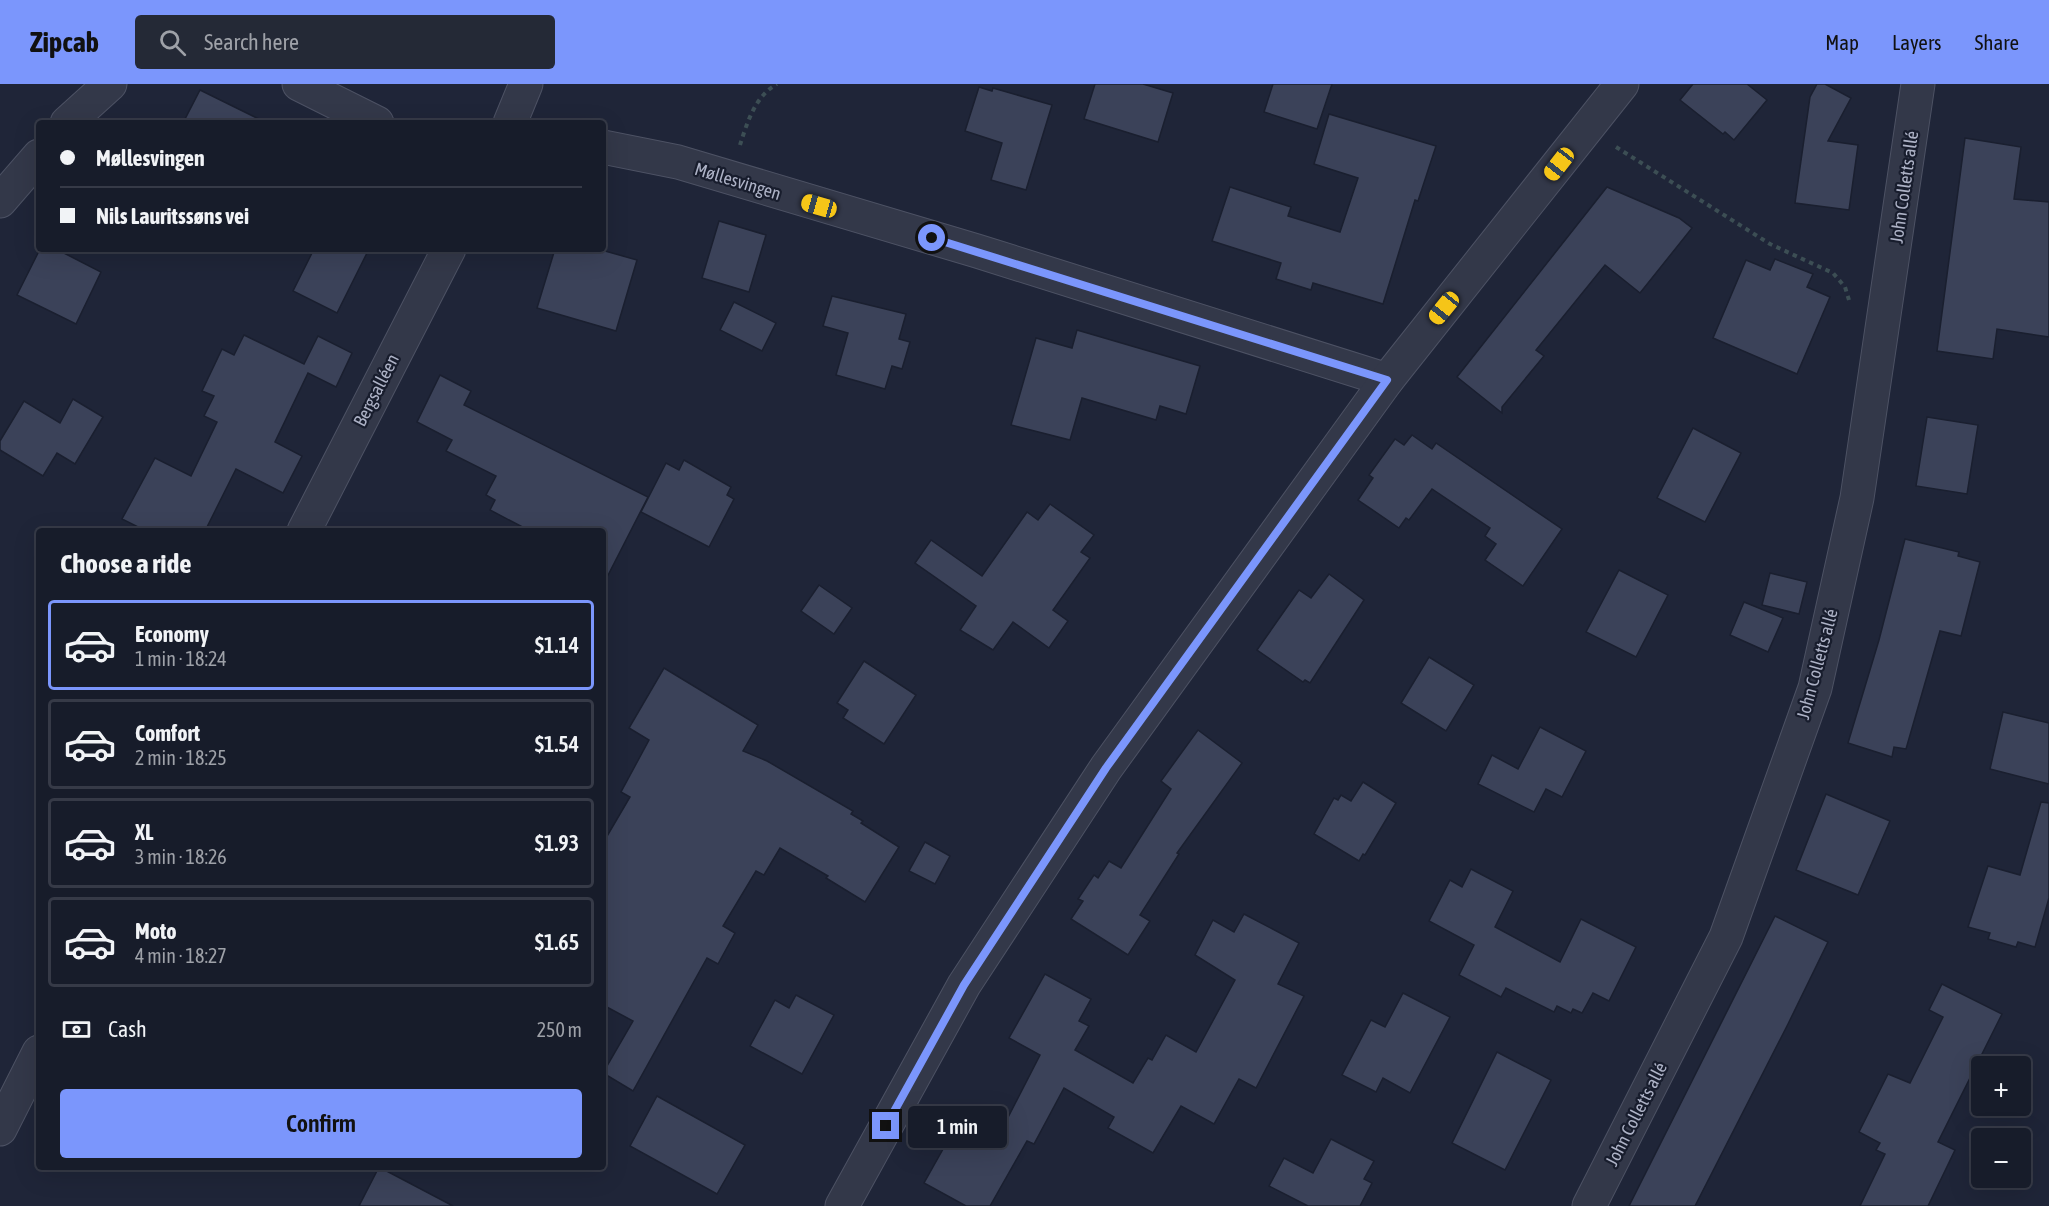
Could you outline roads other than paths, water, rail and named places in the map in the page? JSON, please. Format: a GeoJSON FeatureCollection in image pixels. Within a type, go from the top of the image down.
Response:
{"type":"FeatureCollection","features":[{"type":"Feature","properties":{"kind":"street"},"geometry":{"type":"LineString","coordinates":[[70,120],[110,84]]}},
{"type":"Feature","properties":{"kind":"street"},"geometry":{"type":"LineString","coordinates":[[299,84],[371,120]]}},
{"type":"Feature","properties":{"kind":"street"},"geometry":{"type":"LineString","coordinates":[[511,120],[526,84]]}},
{"type":"Feature","properties":{"kind":"street"},"geometry":{"type":"LineString","coordinates":[[842,1206],[964,985],[1106,768],[1387,380],[1622,84]]}},
{"type":"Feature","properties":{"kind":"street","name":"John Colletts allé"},"geometry":{"type":"LineString","coordinates":[[1589,1206],[1726,937],[1815,688],[1857,498],[1918,84]]}},
{"type":"Feature","properties":{"kind":"street","name":"Møllesvingen"},"geometry":{"type":"LineString","coordinates":[[606,148],[678,162],[988,255],[1387,380]]}},
{"type":"Feature","properties":{"kind":"street"},"geometry":{"type":"LineString","coordinates":[[0,201],[36,159]]}},
{"type":"Feature","properties":{"kind":"street","name":"Bergsalléen"},"geometry":{"type":"LineString","coordinates":[[306,528],[447,252]]}},
{"type":"Feature","properties":{"kind":"street"},"geometry":{"type":"LineString","coordinates":[[0,1130],[36,1058]]}}]}
